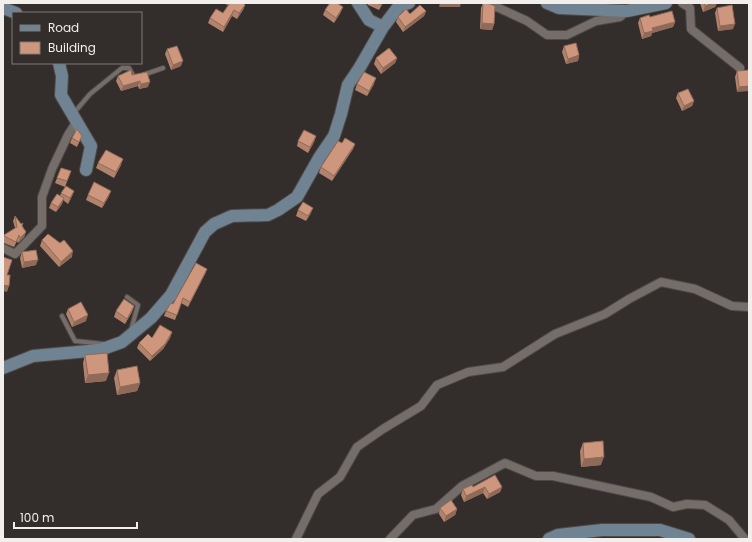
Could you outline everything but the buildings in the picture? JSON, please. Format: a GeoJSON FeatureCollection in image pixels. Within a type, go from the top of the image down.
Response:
{"type":"FeatureCollection","features":[{"type":"Feature","properties":{"kind":"street"},"geometry":{"type":"LineString","coordinates":[[358,3],[369,20],[383,27]]}},
{"type":"Feature","properties":{"kind":"street"},"geometry":{"type":"LineString","coordinates":[[3,368],[33,356],[100,350],[122,342],[151,318],[171,295],[205,232],[214,224],[232,216],[268,215],[297,197],[319,158],[334,136],[348,85],[383,27],[399,6],[409,3]]}},
{"type":"Feature","properties":{"kind":"street"},"geometry":{"type":"LineString","coordinates":[[488,3],[526,21],[547,35],[567,36],[596,21],[620,17],[627,11]]}},
{"type":"Feature","properties":{"kind":"street"},"geometry":{"type":"LineString","coordinates":[[547,3],[559,8],[627,11],[666,3]]}},
{"type":"Feature","properties":{"kind":"street"},"geometry":{"type":"LineString","coordinates":[[682,3],[690,8],[691,29],[740,68]]}},
{"type":"Feature","properties":{"kind":"street"},"geometry":{"type":"LineString","coordinates":[[59,64],[62,76],[61,95],[91,146],[86,170]]}},
{"type":"Feature","properties":{"kind":"street"},"geometry":{"type":"LineString","coordinates":[[3,248],[15,254],[42,226],[42,197],[52,169],[75,117]]}},
{"type":"Feature","properties":{"kind":"street"},"geometry":{"type":"LineString","coordinates":[[296,539],[318,494],[340,477],[357,447],[421,406],[437,384],[468,372],[503,367],[554,334],[605,314],[629,298],[661,282],[695,289],[732,306],[749,307]]}},
{"type":"Feature","properties":{"kind":"street"},"geometry":{"type":"LineString","coordinates":[[390,539],[413,515],[436,509],[462,486],[505,463],[536,476],[553,476],[651,497],[673,507],[687,504],[705,505],[729,520],[745,539]]}},
{"type":"Feature","properties":{"kind":"street"},"geometry":{"type":"LineString","coordinates":[[549,539],[558,535],[602,530],[660,530],[689,539]]}},
{"type":"Feature","properties":{"kind":"lane"},"geometry":{"type":"LineString","coordinates":[[75,117],[90,94],[122,68],[129,68],[134,77],[163,68]]}},
{"type":"Feature","properties":{"kind":"lane"},"geometry":{"type":"LineString","coordinates":[[127,297],[138,305],[129,336]]}},
{"type":"Feature","properties":{"kind":"lane"},"geometry":{"type":"LineString","coordinates":[[62,316],[75,341],[113,345]]}}]}
